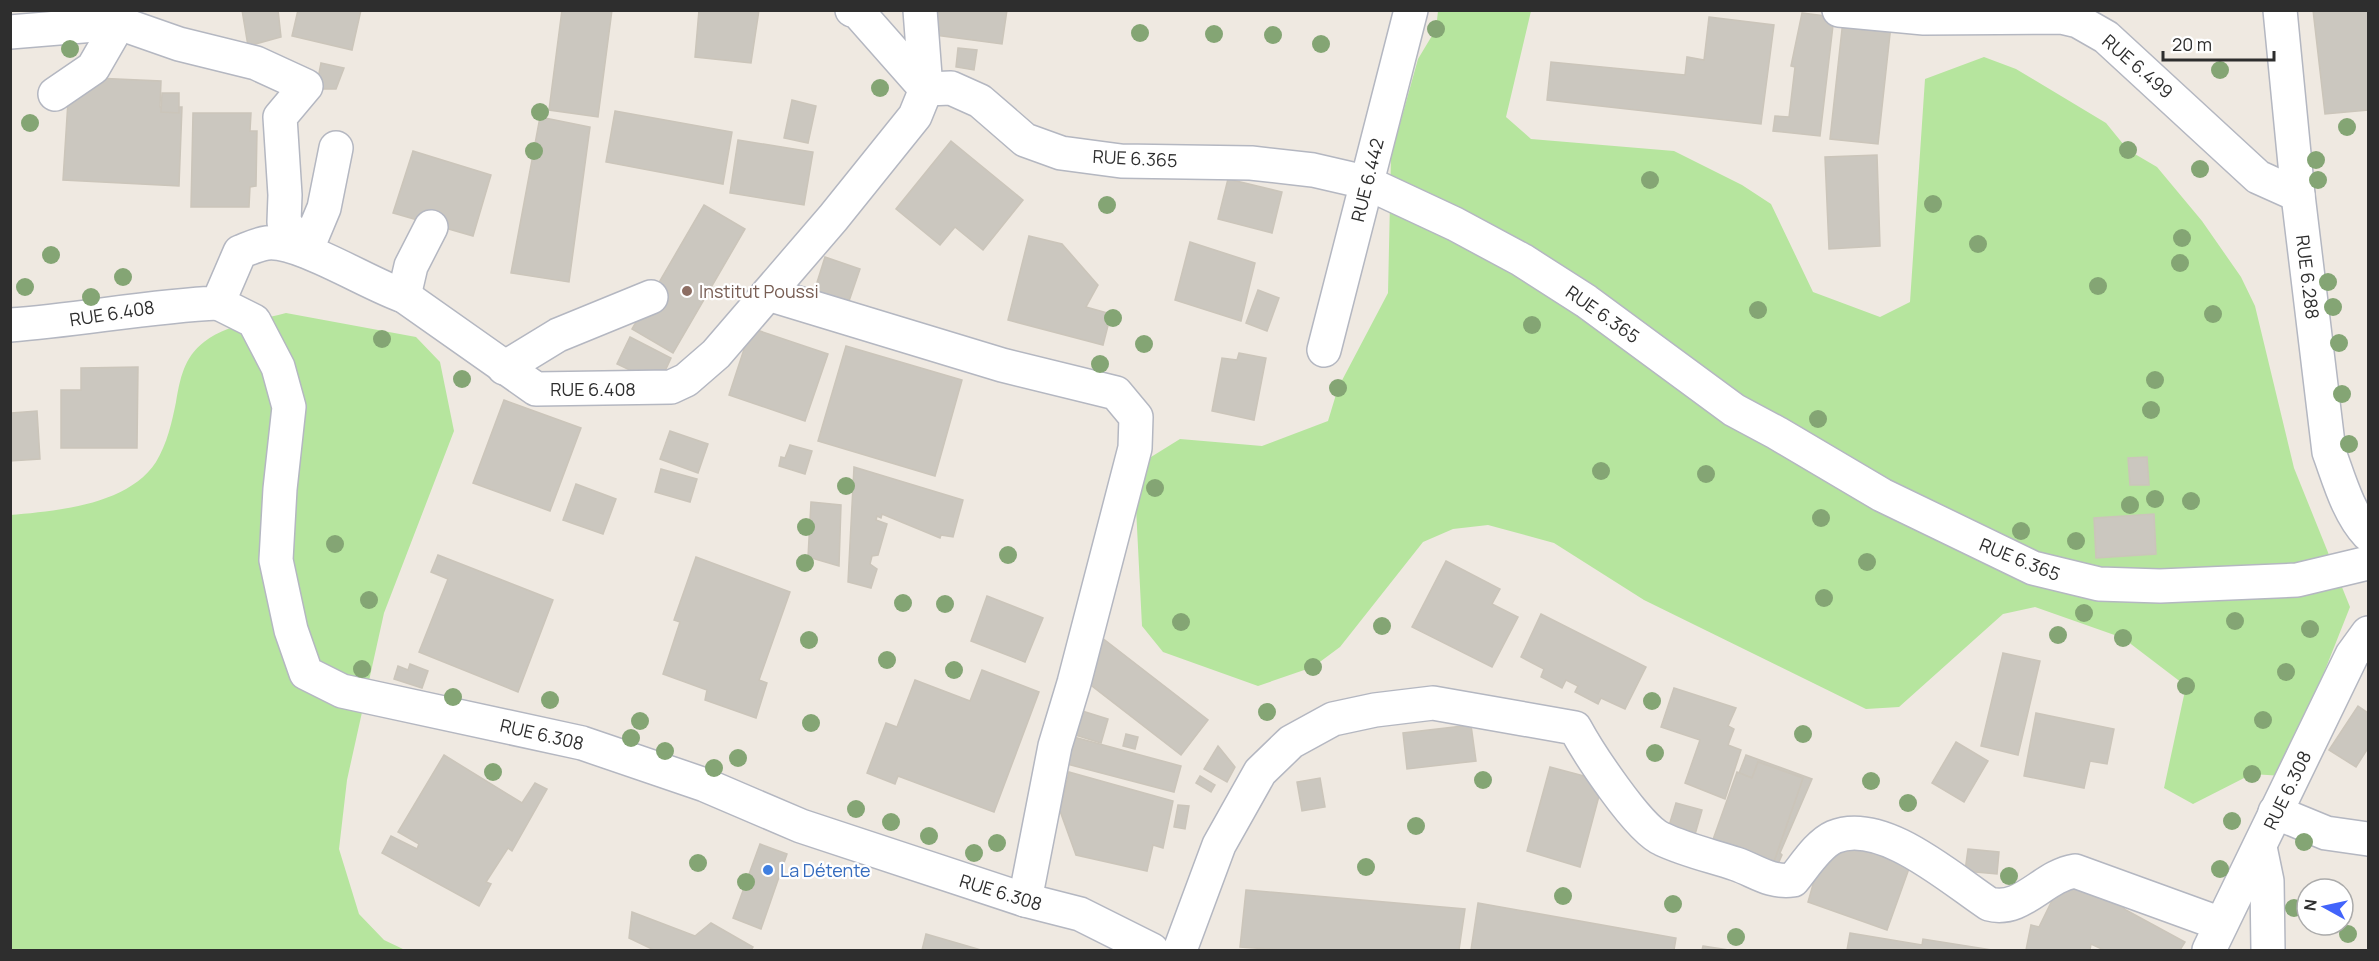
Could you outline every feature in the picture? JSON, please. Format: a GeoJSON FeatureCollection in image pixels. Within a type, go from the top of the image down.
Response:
{"type":"FeatureCollection","features":[{"type":"Feature","properties":{"kind":"street"},"geometry":{"type":"LineString","coordinates":[[852,10],[858,12],[926,89]]}},
{"type":"Feature","properties":{"kind":"street","name":"RUE 6.408"},"geometry":{"type":"LineString","coordinates":[[10,325],[79,320],[158,306],[218,303],[240,252],[268,242],[306,251],[382,289],[404,296],[536,389],[614,386],[652,389],[671,387],[686,380],[716,354],[915,116],[926,89],[920,10]]}},
{"type":"Feature","properties":{"kind":"street","name":"RUE 6.442"},"geometry":{"type":"LineString","coordinates":[[1324,350],[1365,182],[1411,10]]}},
{"type":"Feature","properties":{"kind":"street","name":"RUE 6.499"},"geometry":{"type":"LineString","coordinates":[[1839,10],[1924,18],[2061,17],[2079,21],[2106,37],[2258,177],[2298,195]]}},
{"type":"Feature","properties":{"kind":"street","name":"RUE 6.288"},"geometry":{"type":"LineString","coordinates":[[2280,10],[2298,195],[2329,452],[2342,488],[2368,534]]}},
{"type":"Feature","properties":{"kind":"street"},"geometry":{"type":"LineString","coordinates":[[55,94],[93,68],[118,17]]}},
{"type":"Feature","properties":{"kind":"street"},"geometry":{"type":"LineString","coordinates":[[10,32],[118,17],[179,44],[256,63],[306,86],[280,117],[285,195],[284,222],[306,251]]}},
{"type":"Feature","properties":{"kind":"street","name":"RUE 6.365"},"geometry":{"type":"LineString","coordinates":[[926,89],[951,88],[980,101],[1025,140],[1061,153],[1120,161],[1251,163],[1313,170],[1365,182],[1455,224],[1522,260],[1586,301],[1734,410],[1882,495],[2032,568],[2098,584],[2172,586],[2297,580],[2368,563]]}},
{"type":"Feature","properties":{"kind":"street"},"geometry":{"type":"LineString","coordinates":[[306,251],[324,208],[336,148]]}},
{"type":"Feature","properties":{"kind":"street"},"geometry":{"type":"LineString","coordinates":[[404,296],[411,266],[431,227]]}},
{"type":"Feature","properties":{"kind":"street"},"geometry":{"type":"LineString","coordinates":[[768,294],[1002,365],[1116,393],[1136,417],[1135,448],[1074,684],[1055,746],[1025,900]]}},
{"type":"Feature","properties":{"kind":"street"},"geometry":{"type":"LineString","coordinates":[[504,368],[558,335],[651,297]]}},
{"type":"Feature","properties":{"kind":"street","name":"RUE 6.308"},"geometry":{"type":"LineString","coordinates":[[218,303],[254,321],[278,367],[289,407],[280,489],[276,560],[291,630],[306,673],[342,691],[582,743],[705,785],[801,826],[1025,900],[1080,914],[1152,951]]}},
{"type":"Feature","properties":{"kind":"street","name":"RUE 6.308"},"geometry":{"type":"LineString","coordinates":[[2215,938],[2352,656],[2368,633]]}},
{"type":"Feature","properties":{"kind":"street"},"geometry":{"type":"LineString","coordinates":[[1180,951],[1219,845],[1260,772],[1291,742],[1333,718],[1433,703],[1575,728],[1603,772],[1628,805],[1659,839],[1740,866],[1769,879],[1793,880],[1832,837],[1854,833],[1885,838],[1912,850],[1989,904],[2000,907],[2010,906],[2050,881],[2075,872],[2215,938]]}},
{"type":"Feature","properties":{"kind":"street"},"geometry":{"type":"LineString","coordinates":[[2275,812],[2326,833],[2368,839]]}},
{"type":"Feature","properties":{"kind":"street"},"geometry":{"type":"LineString","coordinates":[[2260,847],[2267,881],[2268,951]]}},
{"type":"Feature","properties":{"kind":"green space"},"geometry":{"type":"Polygon","coordinates":[[[1438,11],[1531,11],[1506,117],[1531,139],[1674,151],[1742,185],[1771,204],[1813,292],[1880,317],[1910,302],[1925,79],[1984,57],[2016,69],[2106,123],[2128,150],[2157,167],[2202,221],[2241,277],[2255,306],[2294,468],[2350,607],[2283,776],[2252,774],[2193,804],[2164,788],[2186,686],[2123,638],[2035,607],[2003,614],[1899,707],[1866,709],[1644,600],[1554,543],[1488,525],[1453,529],[1423,542],[1340,647],[1313,667],[1258,686],[1163,652],[1142,626],[1135,488],[1151,457],[1180,439],[1262,446],[1328,421],[1338,388],[1388,293],[1391,156],[1418,59],[1436,29],[1438,11]]]}},
{"type":"Feature","properties":{"kind":"green space"},"geometry":{"type":"Polygon","coordinates":[[[286,313],[416,337],[440,362],[454,431],[384,613],[347,780],[339,849],[359,914],[384,940],[405,950],[11,950],[10,515],[69,508],[110,497],[128,488],[144,476],[156,462],[163,448],[171,425],[184,369],[197,348],[222,331],[286,313]]]}},
{"type":"Feature","properties":{"kind":"building"},"geometry":{"type":"Polygon","coordinates":[[[242,10],[278,10],[281,37],[248,46],[242,10]]]}},
{"type":"Feature","properties":{"kind":"building"},"geometry":{"type":"Polygon","coordinates":[[[298,10],[361,10],[352,50],[292,36],[298,10]]]}},
{"type":"Feature","properties":{"kind":"building"},"geometry":{"type":"Polygon","coordinates":[[[562,10],[612,10],[598,117],[549,110],[562,10]]]}},
{"type":"Feature","properties":{"kind":"building"},"geometry":{"type":"Polygon","coordinates":[[[699,10],[759,10],[751,63],[695,57],[699,10]]]}},
{"type":"Feature","properties":{"kind":"building"},"geometry":{"type":"Polygon","coordinates":[[[938,10],[1007,10],[1002,44],[935,35],[938,10]]]}},
{"type":"Feature","properties":{"kind":"building"},"geometry":{"type":"Polygon","coordinates":[[[2313,10],[2368,10],[2368,110],[2325,114],[2313,10]]]}},
{"type":"Feature","properties":{"kind":"building"},"geometry":{"type":"Polygon","coordinates":[[[1802,13],[1834,17],[1820,136],[1773,131],[1775,116],[1789,117],[1795,67],[1791,66],[1802,13]]]}},
{"type":"Feature","properties":{"kind":"building"},"geometry":{"type":"Polygon","coordinates":[[[1709,17],[1774,25],[1761,124],[1547,100],[1551,62],[1685,75],[1687,57],[1704,60],[1709,17]]]}},
{"type":"Feature","properties":{"kind":"building"},"geometry":{"type":"Polygon","coordinates":[[[1843,20],[1891,25],[1878,144],[1830,139],[1843,20]]]}},
{"type":"Feature","properties":{"kind":"building"},"geometry":{"type":"Polygon","coordinates":[[[958,48],[977,50],[974,70],[956,67],[958,48]]]}},
{"type":"Feature","properties":{"kind":"building"},"geometry":{"type":"Polygon","coordinates":[[[321,63],[344,68],[336,89],[316,89],[321,63]]]}},
{"type":"Feature","properties":{"kind":"building"},"geometry":{"type":"Polygon","coordinates":[[[73,77],[161,81],[160,107],[182,107],[179,186],[63,180],[68,101],[73,77]]]}},
{"type":"Feature","properties":{"kind":"building"},"geometry":{"type":"Polygon","coordinates":[[[162,93],[179,93],[179,113],[161,112],[162,93]]]}},
{"type":"Feature","properties":{"kind":"building"},"geometry":{"type":"Polygon","coordinates":[[[792,100],[816,106],[808,143],[784,138],[792,100]]]}},
{"type":"Feature","properties":{"kind":"building"},"geometry":{"type":"Polygon","coordinates":[[[615,111],[732,132],[723,184],[606,162],[615,111]]]}},
{"type":"Feature","properties":{"kind":"building"},"geometry":{"type":"Polygon","coordinates":[[[193,113],[251,113],[250,131],[257,131],[256,186],[250,187],[249,207],[191,207],[193,113]]]}},
{"type":"Feature","properties":{"kind":"building"},"geometry":{"type":"Polygon","coordinates":[[[540,117],[590,127],[569,282],[511,273],[540,117]]]}},
{"type":"Feature","properties":{"kind":"building"},"geometry":{"type":"Polygon","coordinates":[[[738,140],[813,152],[804,205],[730,193],[738,140]]]}},
{"type":"Feature","properties":{"kind":"building"},"geometry":{"type":"Polygon","coordinates":[[[951,141],[1023,200],[983,250],[955,227],[940,245],[896,209],[951,141]]]}},
{"type":"Feature","properties":{"kind":"building"},"geometry":{"type":"Polygon","coordinates":[[[413,151],[491,175],[473,236],[393,213],[413,151]]]}},
{"type":"Feature","properties":{"kind":"building"},"geometry":{"type":"Polygon","coordinates":[[[1877,155],[1880,246],[1829,249],[1825,157],[1877,155]]]}},
{"type":"Feature","properties":{"kind":"building"},"geometry":{"type":"Polygon","coordinates":[[[1228,179],[1282,192],[1272,233],[1218,219],[1228,179]]]}},
{"type":"Feature","properties":{"kind":"building"},"geometry":{"type":"Polygon","coordinates":[[[704,205],[745,229],[673,353],[632,329],[704,205]]]}},
{"type":"Feature","properties":{"kind":"building"},"geometry":{"type":"Polygon","coordinates":[[[1029,236],[1062,244],[1098,285],[1086,307],[1111,314],[1103,345],[1008,320],[1029,236]]]}},
{"type":"Feature","properties":{"kind":"building"},"geometry":{"type":"Polygon","coordinates":[[[1190,242],[1255,263],[1241,321],[1175,300],[1190,242]]]}},
{"type":"Feature","properties":{"kind":"building"},"geometry":{"type":"Polygon","coordinates":[[[825,257],[860,269],[848,304],[814,292],[825,257]]]}},
{"type":"Feature","properties":{"kind":"building"},"geometry":{"type":"Polygon","coordinates":[[[1258,290],[1279,298],[1267,331],[1246,323],[1258,290]]]}},
{"type":"Feature","properties":{"kind":"building"},"geometry":{"type":"Polygon","coordinates":[[[751,328],[828,354],[805,421],[729,395],[751,328]]]}},
{"type":"Feature","properties":{"kind":"building"},"geometry":{"type":"Polygon","coordinates":[[[630,337],[671,358],[659,384],[617,364],[630,337]]]}},
{"type":"Feature","properties":{"kind":"building"},"geometry":{"type":"Polygon","coordinates":[[[846,346],[962,380],[935,476],[818,441],[846,346]]]}},
{"type":"Feature","properties":{"kind":"building"},"geometry":{"type":"Polygon","coordinates":[[[1239,353],[1266,358],[1254,420],[1212,411],[1222,358],[1237,360],[1239,353]]]}},
{"type":"Feature","properties":{"kind":"building"},"geometry":{"type":"Polygon","coordinates":[[[138,367],[137,448],[61,448],[61,390],[81,390],[81,368],[138,367]]]}},
{"type":"Feature","properties":{"kind":"building"},"geometry":{"type":"Polygon","coordinates":[[[504,400],[581,428],[550,511],[473,483],[504,400]]]}},
{"type":"Feature","properties":{"kind":"building"},"geometry":{"type":"Polygon","coordinates":[[[10,404],[11,413],[37,411],[40,459],[10,461],[10,404]]]}},
{"type":"Feature","properties":{"kind":"building"},"geometry":{"type":"Polygon","coordinates":[[[670,431],[708,444],[698,473],[660,459],[670,431]]]}},
{"type":"Feature","properties":{"kind":"building"},"geometry":{"type":"Polygon","coordinates":[[[790,445],[812,451],[805,474],[779,466],[781,457],[785,458],[790,445]]]}},
{"type":"Feature","properties":{"kind":"building"},"geometry":{"type":"Polygon","coordinates":[[[2147,457],[2149,485],[2130,485],[2128,458],[2147,457]]]}},
{"type":"Feature","properties":{"kind":"building"},"geometry":{"type":"Polygon","coordinates":[[[854,467],[963,500],[953,537],[941,535],[940,538],[882,514],[881,518],[877,516],[876,520],[887,524],[878,555],[872,556],[870,564],[877,569],[871,588],[848,582],[854,467]]]}},
{"type":"Feature","properties":{"kind":"building"},"geometry":{"type":"Polygon","coordinates":[[[661,469],[697,479],[690,502],[655,492],[661,469]]]}},
{"type":"Feature","properties":{"kind":"building"},"geometry":{"type":"Polygon","coordinates":[[[576,484],[616,499],[603,534],[563,520],[576,484]]]}},
{"type":"Feature","properties":{"kind":"building"},"geometry":{"type":"Polygon","coordinates":[[[811,502],[841,505],[839,566],[808,557],[811,502]]]}},
{"type":"Feature","properties":{"kind":"building"},"geometry":{"type":"Polygon","coordinates":[[[2154,514],[2156,554],[2096,558],[2094,518],[2154,514]]]}},
{"type":"Feature","properties":{"kind":"building"},"geometry":{"type":"Polygon","coordinates":[[[438,555],[553,600],[518,692],[419,652],[448,579],[431,572],[438,555]]]}},
{"type":"Feature","properties":{"kind":"building"},"geometry":{"type":"Polygon","coordinates":[[[696,557],[790,592],[759,680],[767,683],[756,718],[705,700],[707,690],[663,674],[680,622],[674,620],[696,557]]]}},
{"type":"Feature","properties":{"kind":"building"},"geometry":{"type":"Polygon","coordinates":[[[1446,561],[1500,589],[1492,604],[1518,617],[1492,667],[1412,627],[1446,561]]]}},
{"type":"Feature","properties":{"kind":"building"},"geometry":{"type":"Polygon","coordinates":[[[987,596],[1043,618],[1025,662],[971,641],[987,596]]]}},
{"type":"Feature","properties":{"kind":"building"},"geometry":{"type":"Polygon","coordinates":[[[1541,614],[1646,667],[1625,709],[1601,698],[1598,704],[1575,692],[1578,686],[1566,680],[1562,688],[1541,677],[1544,669],[1521,657],[1541,614]]]}},
{"type":"Feature","properties":{"kind":"building"},"geometry":{"type":"Polygon","coordinates":[[[1101,637],[1208,720],[1181,755],[1074,672],[1101,637]]]}},
{"type":"Feature","properties":{"kind":"building"},"geometry":{"type":"Polygon","coordinates":[[[2003,653],[2040,661],[2018,755],[1981,746],[2003,653]]]}},
{"type":"Feature","properties":{"kind":"building"},"geometry":{"type":"Polygon","coordinates":[[[410,664],[428,671],[422,688],[394,679],[398,666],[408,670],[410,664]]]}},
{"type":"Feature","properties":{"kind":"building"},"geometry":{"type":"Polygon","coordinates":[[[982,670],[1039,692],[994,812],[898,776],[895,784],[867,773],[886,723],[897,727],[915,680],[970,701],[982,670]]]}},
{"type":"Feature","properties":{"kind":"building"},"geometry":{"type":"Polygon","coordinates":[[[1674,688],[1736,708],[1728,726],[1734,729],[1728,745],[1741,750],[1725,799],[1685,783],[1700,740],[1661,727],[1674,688]]]}},
{"type":"Feature","properties":{"kind":"building"},"geometry":{"type":"Polygon","coordinates":[[[2358,706],[2368,713],[2368,748],[2356,767],[2329,750],[2358,706]]]}},
{"type":"Feature","properties":{"kind":"building"},"geometry":{"type":"Polygon","coordinates":[[[1079,710],[1108,719],[1101,743],[1072,734],[1079,710]]]}},
{"type":"Feature","properties":{"kind":"building"},"geometry":{"type":"Polygon","coordinates":[[[2036,713],[2114,729],[2107,764],[2090,761],[2084,788],[2024,776],[2036,713]]]}},
{"type":"Feature","properties":{"kind":"building"},"geometry":{"type":"Polygon","coordinates":[[[1471,725],[1476,761],[1407,769],[1403,733],[1471,725]]]}},
{"type":"Feature","properties":{"kind":"building"},"geometry":{"type":"Polygon","coordinates":[[[1126,734],[1138,737],[1135,749],[1123,746],[1126,734]]]}},
{"type":"Feature","properties":{"kind":"building"},"geometry":{"type":"Polygon","coordinates":[[[1070,736],[1181,766],[1174,792],[1063,763],[1070,736]]]}},
{"type":"Feature","properties":{"kind":"building"},"geometry":{"type":"Polygon","coordinates":[[[1956,742],[1988,761],[1964,802],[1932,783],[1956,742]]]}},
{"type":"Feature","properties":{"kind":"building"},"geometry":{"type":"Polygon","coordinates":[[[1218,746],[1235,767],[1227,782],[1204,769],[1218,746]]]}},
{"type":"Feature","properties":{"kind":"building"},"geometry":{"type":"Polygon","coordinates":[[[444,755],[522,803],[535,783],[547,789],[512,851],[508,848],[486,882],[491,884],[479,906],[382,853],[391,836],[417,849],[419,844],[398,832],[444,755]]]}},
{"type":"Feature","properties":{"kind":"building"},"geometry":{"type":"Polygon","coordinates":[[[1746,755],[1812,779],[1780,853],[1782,855],[1775,871],[1771,870],[1803,778],[1758,762],[1752,778],[1739,773],[1746,755]]]}},
{"type":"Feature","properties":{"kind":"building"},"geometry":{"type":"Polygon","coordinates":[[[1758,762],[1803,778],[1771,870],[1710,848],[1737,772],[1752,778],[1758,762]]]}},
{"type":"Feature","properties":{"kind":"building"},"geometry":{"type":"Polygon","coordinates":[[[1550,767],[1603,781],[1580,867],[1527,851],[1550,767]]]}},
{"type":"Feature","properties":{"kind":"building"},"geometry":{"type":"Polygon","coordinates":[[[1069,772],[1173,801],[1163,848],[1153,845],[1147,871],[1076,855],[1060,811],[1069,772]]]}},
{"type":"Feature","properties":{"kind":"building"},"geometry":{"type":"Polygon","coordinates":[[[1200,776],[1215,785],[1211,792],[1196,783],[1200,776]]]}},
{"type":"Feature","properties":{"kind":"building"},"geometry":{"type":"Polygon","coordinates":[[[1320,778],[1325,807],[1302,811],[1297,782],[1320,778]]]}},
{"type":"Feature","properties":{"kind":"building"},"geometry":{"type":"Polygon","coordinates":[[[1676,803],[1702,810],[1694,838],[1668,829],[1676,803]]]}},
{"type":"Feature","properties":{"kind":"building"},"geometry":{"type":"Polygon","coordinates":[[[1178,805],[1189,806],[1185,829],[1174,827],[1178,805]]]}},
{"type":"Feature","properties":{"kind":"building"},"geometry":{"type":"Polygon","coordinates":[[[1846,839],[1911,863],[1887,930],[1808,902],[1824,846],[1846,839]]]}},
{"type":"Feature","properties":{"kind":"building"},"geometry":{"type":"Polygon","coordinates":[[[760,844],[787,854],[761,929],[733,918],[760,844]]]}},
{"type":"Feature","properties":{"kind":"building"},"geometry":{"type":"Polygon","coordinates":[[[1968,849],[1999,852],[1997,874],[1965,871],[1968,849]]]}},
{"type":"Feature","properties":{"kind":"building"},"geometry":{"type":"Polygon","coordinates":[[[2063,878],[2125,907],[2124,909],[2185,942],[2180,950],[2104,950],[2091,944],[2090,950],[2026,950],[2031,925],[2039,927],[2063,878]]]}},
{"type":"Feature","properties":{"kind":"building"},"geometry":{"type":"Polygon","coordinates":[[[1246,890],[1465,909],[1459,950],[1283,950],[1240,947],[1246,890]]]}},
{"type":"Feature","properties":{"kind":"building"},"geometry":{"type":"Polygon","coordinates":[[[1478,903],[1676,938],[1674,950],[1471,950],[1478,903]]]}},
{"type":"Feature","properties":{"kind":"building"},"geometry":{"type":"Polygon","coordinates":[[[632,912],[695,936],[711,923],[753,947],[751,950],[654,950],[629,938],[632,912]]]}},
{"type":"Feature","properties":{"kind":"building"},"geometry":{"type":"Polygon","coordinates":[[[1850,933],[1922,945],[1923,939],[1992,950],[1847,950],[1850,933]]]}},
{"type":"Feature","properties":{"kind":"building"},"geometry":{"type":"Polygon","coordinates":[[[926,934],[981,950],[922,950],[926,934]]]}},
{"type":"Feature","properties":{"kind":"building"},"geometry":{"type":"Polygon","coordinates":[[[1703,946],[1729,950],[1702,950],[1703,946]]]}},
{"type":"Feature","properties":{"kind":"place","name":"Institut Poussi"},"geometry":{"type":"Point","coordinates":[687,291]}},
{"type":"Feature","properties":{"kind":"place","name":"La Détente"},"geometry":{"type":"Point","coordinates":[768,870]}}]}
